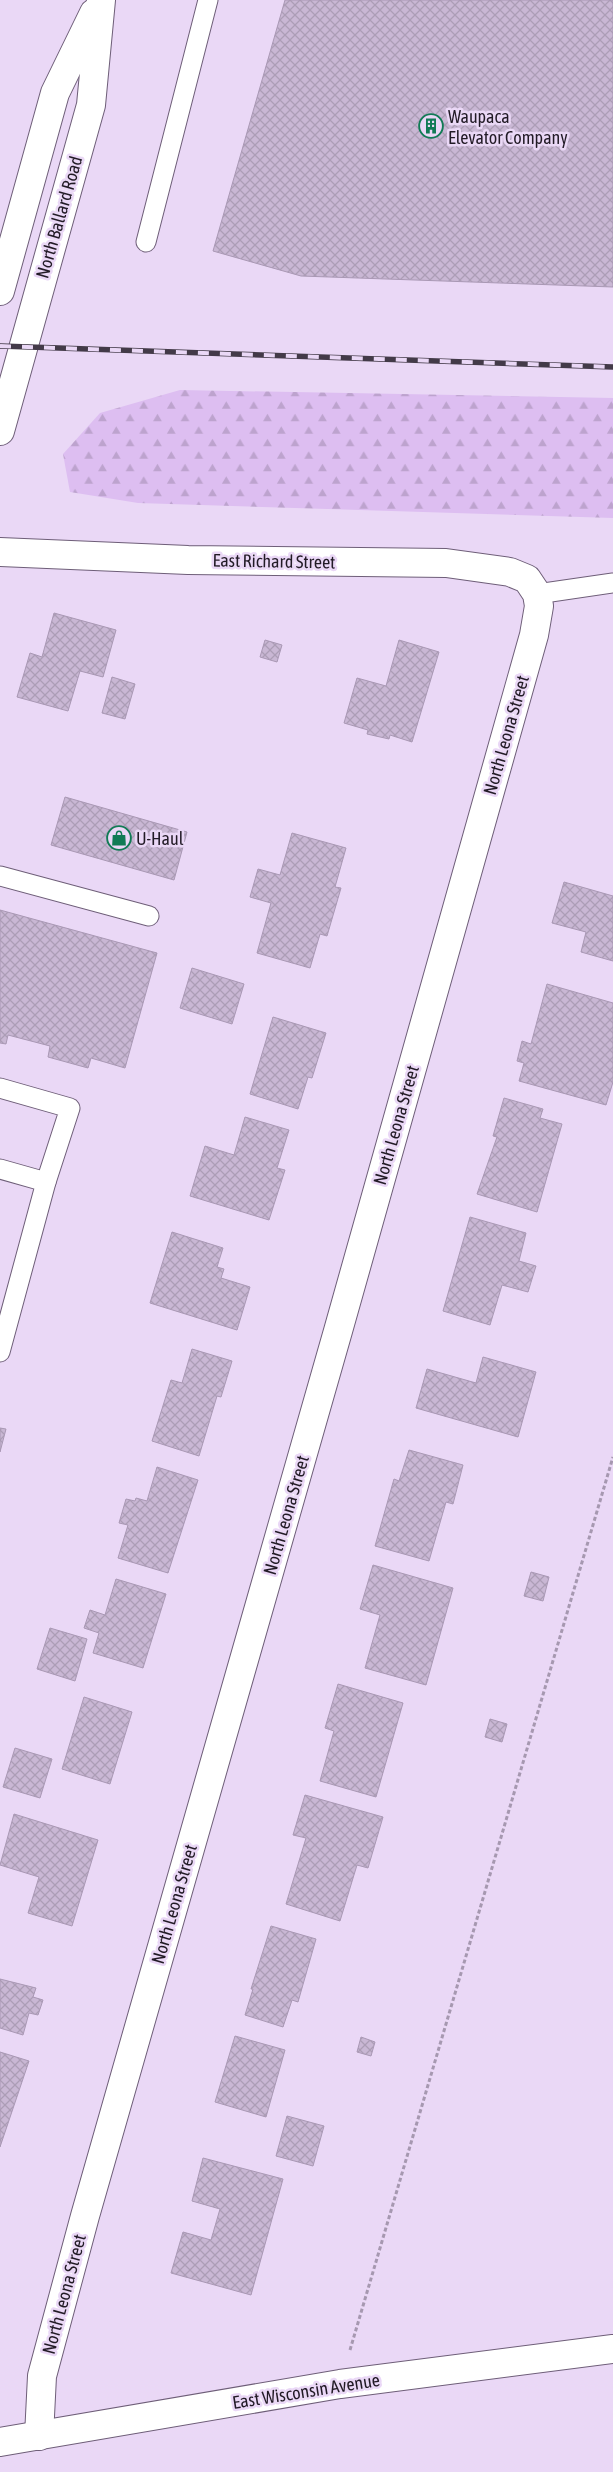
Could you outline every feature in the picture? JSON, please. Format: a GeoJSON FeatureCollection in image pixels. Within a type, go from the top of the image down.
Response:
{"type":"FeatureCollection","features":[{"type":"Feature","properties":{"kind":"street","name":"North Ballard Road"},"geometry":{"type":"LineString","coordinates":[[0,291],[8,232],[55,93],[101,0]]}},
{"type":"Feature","properties":{"kind":"street","name":"North Ballard Road"},"geometry":{"type":"LineString","coordinates":[[0,431],[91,105],[101,0]]}},
{"type":"Feature","properties":{"kind":"street","name":"East Richard Street"},"geometry":{"type":"LineString","coordinates":[[0,552],[188,560],[446,563],[510,572],[527,579],[537,594]]}},
{"type":"Feature","properties":{"kind":"street","name":"North Leona Street"},"geometry":{"type":"LineString","coordinates":[[39,2436],[42,2376],[54,2329],[534,634],[539,606],[537,594]]}},
{"type":"Feature","properties":{"kind":"street","name":"East Wisconsin Avenue"},"geometry":{"type":"LineString","coordinates":[[0,2442],[340,2384],[613,2348]]}},
{"type":"Feature","properties":{"kind":"lane"},"geometry":{"type":"LineString","coordinates":[[146,242],[208,0]]}},
{"type":"Feature","properties":{"kind":"lane"},"geometry":{"type":"LineString","coordinates":[[537,594],[613,583]]}},
{"type":"Feature","properties":{"kind":"lane"},"geometry":{"type":"LineString","coordinates":[[0,876],[150,916]]}},
{"type":"Feature","properties":{"kind":"lane"},"geometry":{"type":"LineString","coordinates":[[0,1088],[70,1108],[46,1182],[0,1352]]}},
{"type":"Feature","properties":{"kind":"lane"},"geometry":{"type":"LineString","coordinates":[[0,1169],[46,1182]]}},
{"type":"Feature","properties":{"kind":"path"},"geometry":{"type":"LineString","coordinates":[[340,2384],[613,1456]]}},
{"type":"Feature","properties":{"kind":"green space"},"geometry":{"type":"Polygon","coordinates":[[[180,390],[613,398],[613,518],[138,503],[70,492],[63,454],[100,413],[180,390]]]}},
{"type":"Feature","properties":{"kind":"building","name":"Waupaca Elevator Company"},"geometry":{"type":"Polygon","coordinates":[[[285,0],[613,0],[613,287],[301,276],[213,251],[285,0]]]}},
{"type":"Feature","properties":{"kind":"building"},"geometry":{"type":"Polygon","coordinates":[[[54,613],[116,630],[103,677],[80,671],[68,711],[17,697],[30,653],[42,657],[54,613]]]}},
{"type":"Feature","properties":{"kind":"building"},"geometry":{"type":"Polygon","coordinates":[[[265,640],[282,645],[277,662],[260,657],[265,640]]]}},
{"type":"Feature","properties":{"kind":"building"},"geometry":{"type":"Polygon","coordinates":[[[399,640],[439,652],[412,742],[390,735],[389,739],[367,734],[368,730],[344,723],[357,678],[386,686],[399,640]]]}},
{"type":"Feature","properties":{"kind":"building"},"geometry":{"type":"Polygon","coordinates":[[[112,677],[135,684],[125,719],[102,713],[112,677]]]}},
{"type":"Feature","properties":{"kind":"building","name":"U-Haul"},"geometry":{"type":"Polygon","coordinates":[[[65,797],[187,832],[174,880],[51,845],[65,797]]]}},
{"type":"Feature","properties":{"kind":"building"},"geometry":{"type":"Polygon","coordinates":[[[292,833],[346,848],[335,887],[341,888],[327,936],[320,934],[310,968],[257,953],[271,903],[250,897],[258,869],[280,875],[292,833]]]}},
{"type":"Feature","properties":{"kind":"building"},"geometry":{"type":"Polygon","coordinates":[[[564,882],[613,896],[613,961],[581,952],[586,932],[552,923],[564,882]]]}},
{"type":"Feature","properties":{"kind":"building"},"geometry":{"type":"Polygon","coordinates":[[[0,910],[157,953],[125,1068],[91,1058],[88,1068],[48,1057],[50,1046],[8,1035],[6,1044],[0,1043],[0,910]]]}},
{"type":"Feature","properties":{"kind":"building"},"geometry":{"type":"Polygon","coordinates":[[[192,968],[244,984],[232,1024],[180,1008],[192,968]]]}},
{"type":"Feature","properties":{"kind":"building"},"geometry":{"type":"Polygon","coordinates":[[[547,984],[613,1003],[613,1082],[606,1105],[519,1081],[524,1063],[517,1061],[522,1041],[531,1044],[547,984]]]}},
{"type":"Feature","properties":{"kind":"building"},"geometry":{"type":"Polygon","coordinates":[[[273,1017],[326,1033],[312,1078],[308,1077],[298,1109],[250,1094],[273,1017]]]}},
{"type":"Feature","properties":{"kind":"building"},"geometry":{"type":"Polygon","coordinates":[[[504,1098],[543,1109],[540,1118],[562,1124],[537,1212],[477,1194],[497,1137],[493,1136],[504,1098]]]}},
{"type":"Feature","properties":{"kind":"building"},"geometry":{"type":"Polygon","coordinates":[[[245,1117],[289,1130],[277,1168],[285,1170],[269,1220],[190,1196],[205,1146],[234,1155],[245,1117]]]}},
{"type":"Feature","properties":{"kind":"building"},"geometry":{"type":"Polygon","coordinates":[[[470,1217],[526,1233],[519,1261],[536,1266],[528,1292],[502,1285],[490,1325],[443,1311],[470,1217]]]}},
{"type":"Feature","properties":{"kind":"building"},"geometry":{"type":"Polygon","coordinates":[[[172,1232],[223,1248],[217,1267],[224,1269],[221,1278],[250,1287],[237,1330],[150,1303],[172,1232]]]}},
{"type":"Feature","properties":{"kind":"building"},"geometry":{"type":"Polygon","coordinates":[[[192,1349],[232,1361],[221,1397],[217,1396],[199,1456],[152,1441],[171,1380],[182,1383],[192,1349]]]}},
{"type":"Feature","properties":{"kind":"building"},"geometry":{"type":"Polygon","coordinates":[[[483,1357],[536,1372],[518,1437],[416,1408],[427,1369],[476,1383],[483,1357]]]}},
{"type":"Feature","properties":{"kind":"building"},"geometry":{"type":"Polygon","coordinates":[[[0,1428],[6,1429],[0,1452],[0,1428]]]}},
{"type":"Feature","properties":{"kind":"building"},"geometry":{"type":"Polygon","coordinates":[[[409,1450],[463,1465],[453,1504],[446,1502],[429,1561],[375,1546],[394,1479],[399,1481],[409,1450]]]}},
{"type":"Feature","properties":{"kind":"building"},"geometry":{"type":"Polygon","coordinates":[[[157,1467],[198,1480],[168,1573],[118,1558],[128,1525],[119,1523],[126,1499],[135,1501],[136,1498],[147,1501],[157,1467]]]}},
{"type":"Feature","properties":{"kind":"building"},"geometry":{"type":"Polygon","coordinates":[[[373,1565],[453,1588],[426,1685],[365,1668],[380,1615],[360,1609],[373,1565]]]}},
{"type":"Feature","properties":{"kind":"building"},"geometry":{"type":"Polygon","coordinates":[[[531,1572],[549,1577],[543,1601],[524,1596],[531,1572]]]}},
{"type":"Feature","properties":{"kind":"building"},"geometry":{"type":"Polygon","coordinates":[[[116,1579],[166,1594],[143,1668],[93,1653],[99,1633],[84,1628],[90,1610],[105,1615],[116,1579]]]}},
{"type":"Feature","properties":{"kind":"building"},"geometry":{"type":"Polygon","coordinates":[[[50,1628],[87,1639],[75,1681],[37,1669],[50,1628]]]}},
{"type":"Feature","properties":{"kind":"building"},"geometry":{"type":"Polygon","coordinates":[[[338,1684],[403,1703],[376,1797],[320,1781],[334,1731],[325,1728],[338,1684]]]}},
{"type":"Feature","properties":{"kind":"building"},"geometry":{"type":"Polygon","coordinates":[[[84,1697],[132,1712],[110,1784],[62,1769],[84,1697]]]}},
{"type":"Feature","properties":{"kind":"building"},"geometry":{"type":"Polygon","coordinates":[[[490,1719],[507,1724],[502,1742],[485,1737],[490,1719]]]}},
{"type":"Feature","properties":{"kind":"building"},"geometry":{"type":"Polygon","coordinates":[[[15,1748],[52,1759],[40,1798],[3,1787],[15,1748]]]}},
{"type":"Feature","properties":{"kind":"building"},"geometry":{"type":"Polygon","coordinates":[[[305,1795],[383,1817],[368,1868],[357,1865],[340,1921],[286,1904],[306,1838],[293,1835],[305,1795]]]}},
{"type":"Feature","properties":{"kind":"building"},"geometry":{"type":"Polygon","coordinates":[[[14,1814],[98,1840],[72,1926],[28,1913],[39,1877],[0,1865],[14,1814]]]}},
{"type":"Feature","properties":{"kind":"building"},"geometry":{"type":"Polygon","coordinates":[[[271,1926],[316,1939],[298,2002],[292,2000],[283,2027],[245,2015],[253,1989],[251,1989],[271,1926]]]}},
{"type":"Feature","properties":{"kind":"building"},"geometry":{"type":"Polygon","coordinates":[[[0,1979],[36,1988],[33,1997],[43,2000],[38,2015],[29,2013],[23,2035],[0,2028],[0,1979]]]}},
{"type":"Feature","properties":{"kind":"building"},"geometry":{"type":"Polygon","coordinates":[[[235,2036],[285,2050],[266,2117],[215,2102],[235,2036]]]}},
{"type":"Feature","properties":{"kind":"building"},"geometry":{"type":"Polygon","coordinates":[[[361,2037],[375,2042],[371,2056],[357,2052],[361,2037]]]}},
{"type":"Feature","properties":{"kind":"building"},"geometry":{"type":"Polygon","coordinates":[[[0,2052],[29,2061],[0,2147],[0,2052]]]}},
{"type":"Feature","properties":{"kind":"building"},"geometry":{"type":"Polygon","coordinates":[[[287,2116],[324,2126],[313,2166],[276,2156],[287,2116]]]}},
{"type":"Feature","properties":{"kind":"building"},"geometry":{"type":"Polygon","coordinates":[[[203,2158],[283,2179],[251,2295],[171,2273],[183,2232],[211,2240],[220,2209],[192,2201],[203,2158]]]}},
{"type":"Feature","properties":{"kind":"railway"},"geometry":{"type":"LineString","coordinates":[[0,346],[613,367]]}},
{"type":"Feature","properties":{"kind":"place","name":"Waupaca Elevator Company"},"geometry":{"type":"Point","coordinates":[431,126]}},
{"type":"Feature","properties":{"kind":"place","name":"U-Haul"},"geometry":{"type":"Point","coordinates":[119,838]}}]}
